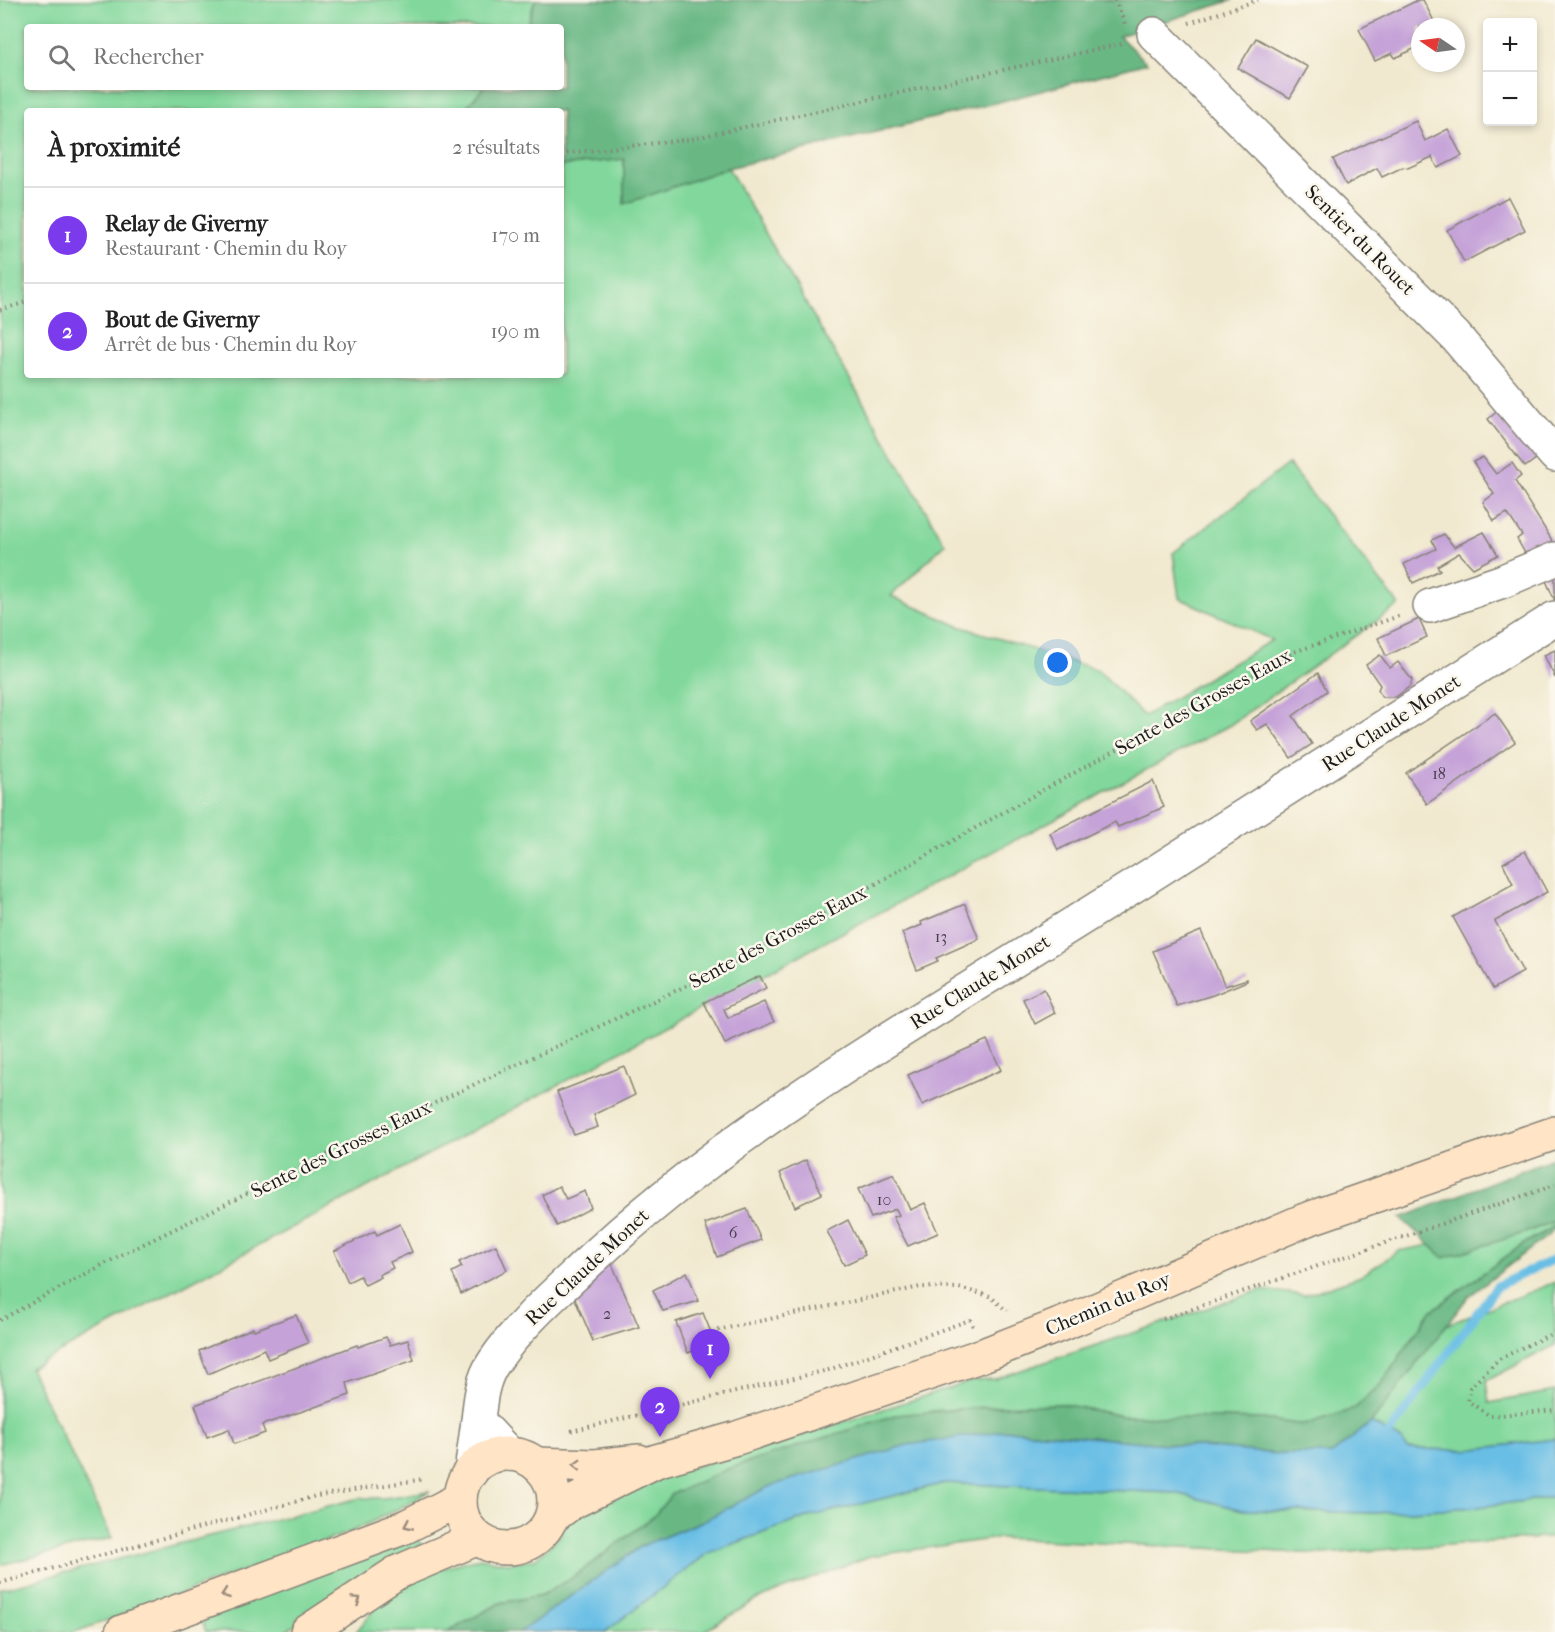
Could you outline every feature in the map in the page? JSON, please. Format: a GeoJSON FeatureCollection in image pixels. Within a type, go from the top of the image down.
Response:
{"type":"FeatureCollection","features":[{"type":"Feature","properties":{"kind":"main road","name":"Chemin du Roy"},"geometry":{"type":"LineString","coordinates":[[552,1517],[571,1503],[656,1461],[737,1438],[983,1355],[1305,1220],[1555,1133]]}},
{"type":"Feature","properties":{"kind":"main road"},"geometry":{"type":"LineString","coordinates":[[122,1632],[405,1527],[465,1485],[481,1462],[494,1455],[522,1459],[546,1474],[553,1487],[552,1517],[545,1530],[534,1540],[520,1546],[505,1548],[491,1545],[478,1538],[468,1527],[462,1514],[465,1485]]}},
{"type":"Feature","properties":{"kind":"main road","name":"Chemin du Roy"},"geometry":{"type":"LineString","coordinates":[[522,1459],[595,1466],[656,1461]]}},
{"type":"Feature","properties":{"kind":"main road"},"geometry":{"type":"LineString","coordinates":[[308,1632],[396,1574],[478,1538]]}},
{"type":"Feature","properties":{"kind":"street","name":"Sentier du Rouet"},"geometry":{"type":"LineString","coordinates":[[1143,38],[1456,337],[1555,455]]}},
{"type":"Feature","properties":{"kind":"street"},"geometry":{"type":"LineString","coordinates":[[1430,606],[1503,581],[1555,559]]}},
{"type":"Feature","properties":{"kind":"street","name":"Rue Claude Monet"},"geometry":{"type":"LineString","coordinates":[[465,1485],[478,1421],[480,1399],[492,1365],[526,1323],[601,1250],[671,1190],[814,1087],[1289,789],[1555,618]]}},
{"type":"Feature","properties":{"kind":"street"},"geometry":{"type":"LineString","coordinates":[[478,1421],[522,1459]]}},
{"type":"Feature","properties":{"kind":"path"},"geometry":{"type":"LineString","coordinates":[[564,154],[691,139],[1143,38],[1258,0]]}},
{"type":"Feature","properties":{"kind":"path"},"geometry":{"type":"LineString","coordinates":[[0,310],[24,303]]}},
{"type":"Feature","properties":{"kind":"path","name":"Sente des Grosses Eaux"},"geometry":{"type":"LineString","coordinates":[[0,1320],[121,1255],[411,1114],[731,965],[1294,652],[1430,606]]}},
{"type":"Feature","properties":{"kind":"path"},"geometry":{"type":"LineString","coordinates":[[1159,1320],[1555,1185]]}},
{"type":"Feature","properties":{"kind":"path"},"geometry":{"type":"LineString","coordinates":[[718,1330],[920,1287],[959,1288],[990,1296],[1009,1313],[1027,1338]]}},
{"type":"Feature","properties":{"kind":"path"},"geometry":{"type":"LineString","coordinates":[[568,1432],[828,1370],[970,1320],[983,1355]]}},
{"type":"Feature","properties":{"kind":"path"},"geometry":{"type":"LineString","coordinates":[[1555,1332],[1499,1359],[1470,1388],[1468,1401],[1491,1416],[1555,1410]]}},
{"type":"Feature","properties":{"kind":"path"},"geometry":{"type":"LineString","coordinates":[[0,1583],[316,1496],[414,1481]]}},
{"type":"Feature","properties":{"kind":"green space"},"geometry":{"type":"Polygon","coordinates":[[[0,0],[535,0],[528,24],[24,24],[24,90],[481,90],[466,108],[24,108],[24,378],[564,378],[564,166],[624,159],[624,204],[728,168],[945,544],[891,596],[959,626],[1098,670],[1144,716],[1272,640],[1179,598],[1173,553],[1288,464],[1399,605],[1230,725],[30,1368],[112,1538],[0,1565],[0,0]]]}},
{"type":"Feature","properties":{"kind":"green space"},"geometry":{"type":"Polygon","coordinates":[[[535,0],[1233,0],[1119,36],[1147,63],[999,102],[728,168],[624,204],[624,159],[564,166],[564,108],[466,108],[481,90],[564,90],[564,24],[528,24],[535,0]]]}},
{"type":"Feature","properties":{"kind":"green space"},"geometry":{"type":"Polygon","coordinates":[[[1555,1157],[1555,1221],[1444,1258],[1401,1218],[1555,1157]]]}},
{"type":"Feature","properties":{"kind":"green space"},"geometry":{"type":"Polygon","coordinates":[[[1555,1221],[1555,1226],[1522,1245],[1430,1312],[1382,1383],[1354,1409],[1304,1425],[1263,1419],[1123,1416],[1062,1404],[932,1411],[672,1494],[654,1516],[572,1578],[542,1595],[500,1603],[448,1632],[356,1632],[388,1592],[447,1566],[480,1558],[508,1563],[535,1559],[558,1538],[572,1518],[651,1479],[770,1445],[975,1380],[995,1379],[1261,1290],[1305,1295],[1361,1276],[1398,1251],[1430,1245],[1444,1257],[1524,1233],[1555,1221]]]}},
{"type":"Feature","properties":{"kind":"green space"},"geometry":{"type":"Polygon","coordinates":[[[1555,1226],[1555,1230],[1468,1297],[1371,1423],[1332,1454],[1279,1454],[1009,1430],[703,1521],[642,1546],[520,1632],[448,1632],[500,1603],[542,1595],[572,1578],[654,1516],[672,1494],[730,1468],[895,1415],[998,1406],[1062,1404],[1123,1416],[1263,1419],[1304,1425],[1354,1409],[1382,1383],[1430,1312],[1522,1245],[1555,1226]]]}},
{"type":"Feature","properties":{"kind":"green space"},"geometry":{"type":"Polygon","coordinates":[[[1555,1282],[1555,1345],[1486,1381],[1489,1403],[1555,1391],[1555,1439],[1467,1450],[1408,1449],[1400,1439],[1371,1423],[1446,1325],[1555,1282]]]}},
{"type":"Feature","properties":{"kind":"green space"},"geometry":{"type":"Polygon","coordinates":[[[945,1483],[1176,1493],[1243,1510],[1374,1513],[1478,1507],[1555,1497],[1555,1537],[1323,1554],[997,1538],[870,1556],[756,1600],[703,1632],[605,1632],[708,1553],[804,1518],[945,1483]]]}},
{"type":"Feature","properties":{"kind":"green space"},"geometry":{"type":"Polygon","coordinates":[[[430,1491],[353,1531],[75,1632],[0,1632],[0,1589],[360,1498],[384,1498],[430,1491]]]}},
{"type":"Feature","properties":{"kind":"green space"},"geometry":{"type":"Polygon","coordinates":[[[417,1533],[422,1545],[284,1632],[206,1632],[199,1612],[417,1533]]]}},
{"type":"Feature","properties":{"kind":"water"},"geometry":{"type":"Polygon","coordinates":[[[1371,1423],[1400,1439],[1408,1449],[1467,1450],[1555,1439],[1555,1497],[1478,1507],[1374,1513],[1243,1510],[1176,1493],[945,1483],[804,1518],[708,1553],[605,1632],[520,1632],[642,1546],[703,1521],[770,1486],[907,1445],[1009,1430],[1279,1454],[1332,1454],[1371,1423]]]}},
{"type":"Feature","properties":{"kind":"building"},"geometry":{"type":"Polygon","coordinates":[[[1418,0],[1423,0],[1432,18],[1411,18],[1411,50],[1395,58],[1392,53],[1375,61],[1359,29],[1418,0]]]}},
{"type":"Feature","properties":{"kind":"building"},"geometry":{"type":"Polygon","coordinates":[[[1256,38],[1308,67],[1290,98],[1238,68],[1256,38]]]}},
{"type":"Feature","properties":{"kind":"building"},"geometry":{"type":"Polygon","coordinates":[[[1416,121],[1425,141],[1448,129],[1462,156],[1438,168],[1432,157],[1382,177],[1377,168],[1346,185],[1333,159],[1416,121]]]}},
{"type":"Feature","properties":{"kind":"building"},"geometry":{"type":"Polygon","coordinates":[[[1508,197],[1525,230],[1464,262],[1447,230],[1508,197]]]}},
{"type":"Feature","properties":{"kind":"building"},"geometry":{"type":"Polygon","coordinates":[[[1499,410],[1537,458],[1525,467],[1488,419],[1499,410]]]}},
{"type":"Feature","properties":{"kind":"building"},"geometry":{"type":"Polygon","coordinates":[[[1483,457],[1496,474],[1512,463],[1521,476],[1515,481],[1555,545],[1530,562],[1517,539],[1522,535],[1507,513],[1494,521],[1483,502],[1494,494],[1473,462],[1483,457]]]}},
{"type":"Feature","properties":{"kind":"building"},"geometry":{"type":"Polygon","coordinates":[[[1484,532],[1498,555],[1473,568],[1459,553],[1437,566],[1440,570],[1413,583],[1404,564],[1436,549],[1432,540],[1444,534],[1454,547],[1484,532]]]}},
{"type":"Feature","properties":{"kind":"building"},"geometry":{"type":"Polygon","coordinates":[[[1555,569],[1555,601],[1543,574],[1555,569]]]}},
{"type":"Feature","properties":{"kind":"building"},"geometry":{"type":"Polygon","coordinates":[[[1419,619],[1427,637],[1386,656],[1378,638],[1419,619]]]}},
{"type":"Feature","properties":{"kind":"building"},"geometry":{"type":"Polygon","coordinates":[[[1555,650],[1555,678],[1544,655],[1555,650]]]}},
{"type":"Feature","properties":{"kind":"building"},"geometry":{"type":"Polygon","coordinates":[[[1380,655],[1390,668],[1398,662],[1412,680],[1410,686],[1396,697],[1382,697],[1378,690],[1380,685],[1366,665],[1380,655]]]}},
{"type":"Feature","properties":{"kind":"building"},"geometry":{"type":"Polygon","coordinates":[[[1318,673],[1327,691],[1293,716],[1312,744],[1291,758],[1267,724],[1257,730],[1250,721],[1318,673]]]}},
{"type":"Feature","properties":{"kind":"building"},"geometry":{"type":"Polygon","coordinates":[[[1495,713],[1515,742],[1427,804],[1406,773],[1495,713]]]}},
{"type":"Feature","properties":{"kind":"building"},"geometry":{"type":"Polygon","coordinates":[[[1153,781],[1164,807],[1118,827],[1115,822],[1058,850],[1050,833],[1153,781]]]}},
{"type":"Feature","properties":{"kind":"building"},"geometry":{"type":"Polygon","coordinates":[[[1525,851],[1547,892],[1495,921],[1523,972],[1493,989],[1453,917],[1513,884],[1503,863],[1525,851]]]}},
{"type":"Feature","properties":{"kind":"building"},"geometry":{"type":"Polygon","coordinates":[[[965,904],[979,939],[936,958],[938,961],[917,970],[902,933],[922,925],[921,922],[965,904]]]}},
{"type":"Feature","properties":{"kind":"building"},"geometry":{"type":"Polygon","coordinates":[[[1201,931],[1225,986],[1247,979],[1247,981],[1177,1006],[1153,951],[1201,931]]]}},
{"type":"Feature","properties":{"kind":"building"},"geometry":{"type":"Polygon","coordinates":[[[760,976],[766,988],[724,1009],[728,1018],[764,1002],[774,1022],[725,1044],[704,1002],[760,976]]]}},
{"type":"Feature","properties":{"kind":"building"},"geometry":{"type":"Polygon","coordinates":[[[1044,989],[1055,1013],[1035,1024],[1023,999],[1044,989]]]}},
{"type":"Feature","properties":{"kind":"building"},"geometry":{"type":"Polygon","coordinates":[[[987,1040],[1001,1070],[922,1105],[908,1075],[987,1040]]]}},
{"type":"Feature","properties":{"kind":"building"},"geometry":{"type":"Polygon","coordinates":[[[624,1066],[635,1095],[594,1115],[598,1127],[574,1135],[557,1092],[624,1066]]]}},
{"type":"Feature","properties":{"kind":"building"},"geometry":{"type":"Polygon","coordinates":[[[806,1160],[822,1194],[795,1207],[780,1173],[806,1160]]]}},
{"type":"Feature","properties":{"kind":"building"},"geometry":{"type":"Polygon","coordinates":[[[894,1174],[910,1210],[925,1203],[938,1233],[908,1246],[893,1217],[899,1215],[896,1209],[871,1218],[858,1189],[894,1174]]]}},
{"type":"Feature","properties":{"kind":"building"},"geometry":{"type":"Polygon","coordinates":[[[559,1186],[566,1199],[585,1191],[591,1208],[557,1226],[542,1195],[559,1186]]]}},
{"type":"Feature","properties":{"kind":"building"},"geometry":{"type":"Polygon","coordinates":[[[747,1209],[761,1240],[717,1257],[705,1224],[747,1209]]]}},
{"type":"Feature","properties":{"kind":"building"},"geometry":{"type":"Polygon","coordinates":[[[848,1220],[865,1255],[844,1265],[827,1231],[848,1220]]]}},
{"type":"Feature","properties":{"kind":"building"},"geometry":{"type":"Polygon","coordinates":[[[400,1224],[412,1252],[390,1262],[393,1268],[365,1285],[360,1276],[348,1282],[334,1251],[375,1231],[377,1235],[400,1224]]]}},
{"type":"Feature","properties":{"kind":"building"},"geometry":{"type":"Polygon","coordinates":[[[496,1245],[507,1270],[461,1294],[452,1272],[462,1267],[459,1262],[496,1245]]]}},
{"type":"Feature","properties":{"kind":"building"},"geometry":{"type":"Polygon","coordinates":[[[609,1257],[639,1327],[593,1341],[575,1299],[609,1257]]]}},
{"type":"Feature","properties":{"kind":"building"},"geometry":{"type":"Polygon","coordinates":[[[687,1272],[699,1301],[663,1311],[653,1290],[687,1272]]]}},
{"type":"Feature","properties":{"kind":"building"},"geometry":{"type":"Polygon","coordinates":[[[703,1313],[715,1342],[688,1353],[676,1322],[703,1313]]]}},
{"type":"Feature","properties":{"kind":"building"},"geometry":{"type":"Polygon","coordinates":[[[296,1315],[308,1343],[268,1359],[264,1349],[208,1374],[199,1351],[253,1328],[254,1330],[296,1315]]]}},
{"type":"Feature","properties":{"kind":"building"},"geometry":{"type":"Polygon","coordinates":[[[386,1337],[390,1345],[408,1340],[414,1360],[347,1383],[350,1395],[262,1425],[265,1433],[234,1444],[229,1429],[207,1437],[195,1405],[357,1345],[358,1347],[386,1337]]]}},
{"type":"Feature","properties":{"kind":"waterway"},"geometry":{"type":"LineString","coordinates":[[1382,1443],[1497,1286],[1555,1259]]}},
{"type":"Feature","properties":{"kind":"place","name":"Relay de Giverny"},"geometry":{"type":"Point","coordinates":[710,1379]}},
{"type":"Feature","properties":{"kind":"place","name":"Bout de Giverny"},"geometry":{"type":"Point","coordinates":[660,1437]}}]}
